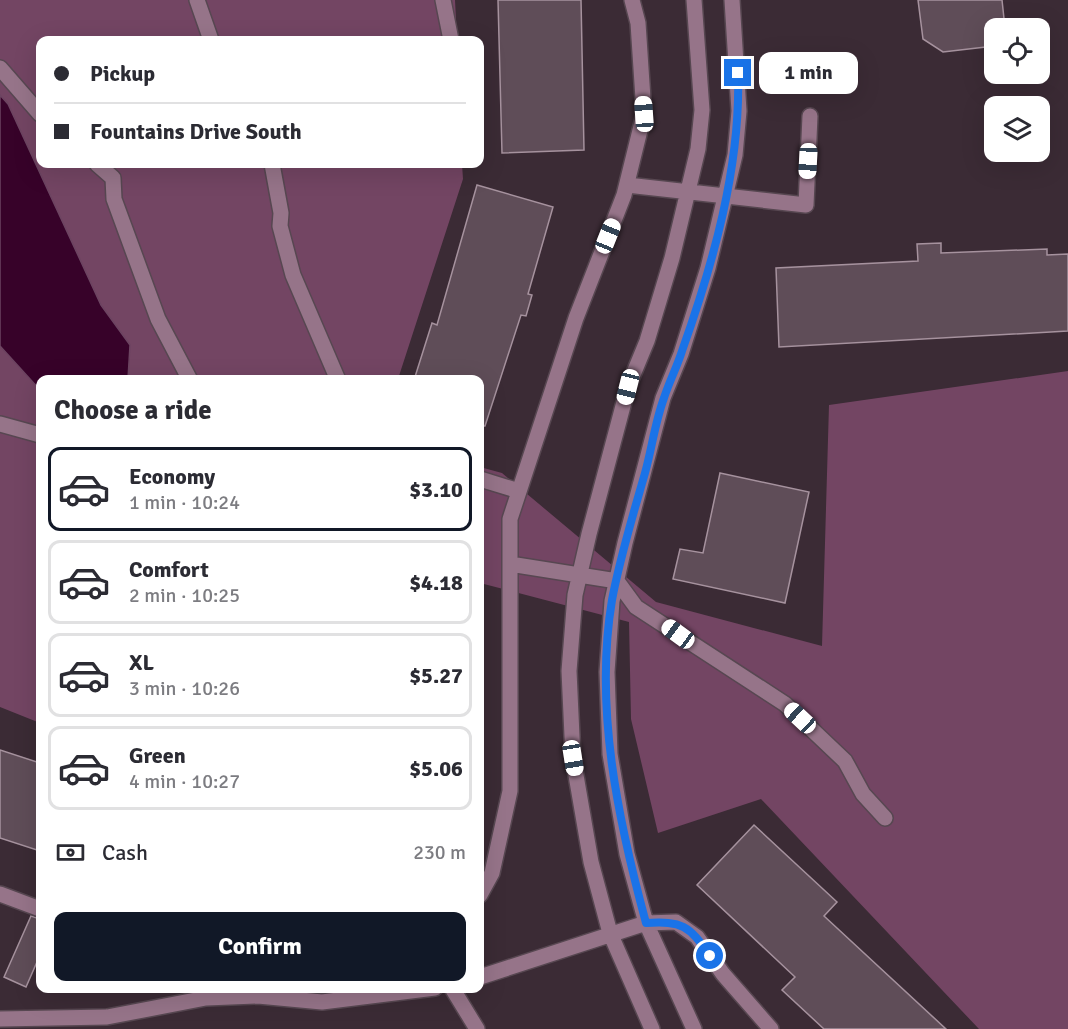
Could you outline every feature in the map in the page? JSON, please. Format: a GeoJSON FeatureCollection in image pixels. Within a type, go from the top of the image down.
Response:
{"type":"FeatureCollection","features":[{"type":"Feature","properties":{"kind":"street"},"geometry":{"type":"LineString","coordinates":[[197,0],[210,36]]}},
{"type":"Feature","properties":{"kind":"street"},"geometry":{"type":"LineString","coordinates":[[443,0],[450,36]]}},
{"type":"Feature","properties":{"kind":"street"},"geometry":{"type":"LineString","coordinates":[[484,887],[492,873],[510,791],[510,519],[576,318],[627,185],[644,114],[638,23],[632,0]]}},
{"type":"Feature","properties":{"kind":"street"},"geometry":{"type":"LineString","coordinates":[[652,1029],[610,933],[591,862],[573,758],[569,671],[575,595],[628,387],[657,310],[698,149],[702,110],[694,0]]}},
{"type":"Feature","properties":{"kind":"street"},"geometry":{"type":"LineString","coordinates":[[694,1029],[646,923],[627,854],[610,754],[607,672],[612,601],[663,398],[692,322],[735,155],[739,111],[732,0]]}},
{"type":"Feature","properties":{"kind":"street"},"geometry":{"type":"LineString","coordinates":[[0,68],[36,109]]}},
{"type":"Feature","properties":{"kind":"street"},"geometry":{"type":"LineString","coordinates":[[627,185],[806,206],[810,116]]}},
{"type":"Feature","properties":{"kind":"street"},"geometry":{"type":"LineString","coordinates":[[102,168],[113,178],[114,199],[158,319],[187,375]]}},
{"type":"Feature","properties":{"kind":"street"},"geometry":{"type":"LineString","coordinates":[[273,168],[281,213],[280,226],[293,275],[336,375]]}},
{"type":"Feature","properties":{"kind":"street"},"geometry":{"type":"LineString","coordinates":[[0,424],[36,434]]}},
{"type":"Feature","properties":{"kind":"street"},"geometry":{"type":"LineString","coordinates":[[484,480],[519,491]]}},
{"type":"Feature","properties":{"kind":"street"},"geometry":{"type":"LineString","coordinates":[[510,564],[617,581],[636,607],[785,704],[845,761],[863,794],[885,818]]}},
{"type":"Feature","properties":{"kind":"street"},"geometry":{"type":"LineString","coordinates":[[0,894],[36,908]]}},
{"type":"Feature","properties":{"kind":"street"},"geometry":{"type":"LineString","coordinates":[[484,975],[646,923],[676,922],[688,928],[723,974],[771,1029]]}},
{"type":"Feature","properties":{"kind":"street"},"geometry":{"type":"LineString","coordinates":[[251,993],[258,996]]}},
{"type":"Feature","properties":{"kind":"street"},"geometry":{"type":"LineString","coordinates":[[0,1019],[107,1017],[207,998],[258,996],[322,1002],[395,993]]}},
{"type":"Feature","properties":{"kind":"street"},"geometry":{"type":"LineString","coordinates":[[455,993],[477,1029]]}},
{"type":"Feature","properties":{"kind":"shaded area"},"geometry":{"type":"Polygon","coordinates":[[[0,0],[455,0],[457,36],[36,36],[36,168],[462,168],[463,179],[399,375],[36,375],[36,721],[0,707],[0,0]]]}},
{"type":"Feature","properties":{"kind":"shaded area"},"geometry":{"type":"Polygon","coordinates":[[[0,95],[8,104],[101,305],[130,345],[128,375],[36,375],[36,386],[0,346],[0,95]]]}},
{"type":"Feature","properties":{"kind":"shaded area"},"geometry":{"type":"Polygon","coordinates":[[[1068,371],[1068,1029],[979,1029],[761,799],[658,833],[631,719],[629,622],[484,584],[484,468],[502,473],[656,602],[822,646],[829,405],[1068,371]]]}},
{"type":"Feature","properties":{"kind":"building"},"geometry":{"type":"Polygon","coordinates":[[[498,0],[581,0],[584,150],[502,153],[498,0]]]}},
{"type":"Feature","properties":{"kind":"building"},"geometry":{"type":"Polygon","coordinates":[[[918,0],[1002,0],[1004,18],[984,18],[984,47],[943,52],[923,39],[918,0]]]}},
{"type":"Feature","properties":{"kind":"building"},"geometry":{"type":"Polygon","coordinates":[[[477,185],[553,207],[528,294],[532,295],[526,316],[521,315],[485,426],[484,375],[416,375],[432,323],[437,325],[477,185]]]}},
{"type":"Feature","properties":{"kind":"building"},"geometry":{"type":"Polygon","coordinates":[[[941,243],[941,253],[1047,249],[1047,255],[1068,254],[1068,331],[779,347],[776,268],[918,261],[917,244],[941,243]]]}},
{"type":"Feature","properties":{"kind":"building"},"geometry":{"type":"Polygon","coordinates":[[[720,473],[809,492],[785,603],[673,579],[680,549],[703,553],[720,473]]]}},
{"type":"Feature","properties":{"kind":"building"},"geometry":{"type":"Polygon","coordinates":[[[0,750],[36,762],[36,850],[0,838],[0,750]]]}},
{"type":"Feature","properties":{"kind":"building"},"geometry":{"type":"Polygon","coordinates":[[[754,825],[837,902],[824,916],[946,1029],[824,1029],[782,990],[795,977],[697,885],[754,825]]]}},
{"type":"Feature","properties":{"kind":"building"},"geometry":{"type":"Polygon","coordinates":[[[31,916],[36,918],[36,964],[26,987],[4,977],[31,916]]]}},
{"type":"Feature","properties":{"kind":"route"},"geometry":{"type":"LineString","coordinates":[[710,956],[688,928],[676,922],[646,923],[627,854],[610,754],[607,672],[612,601],[626,543],[663,398],[681,354],[708,268],[735,155],[739,111],[738,73]]}}]}
